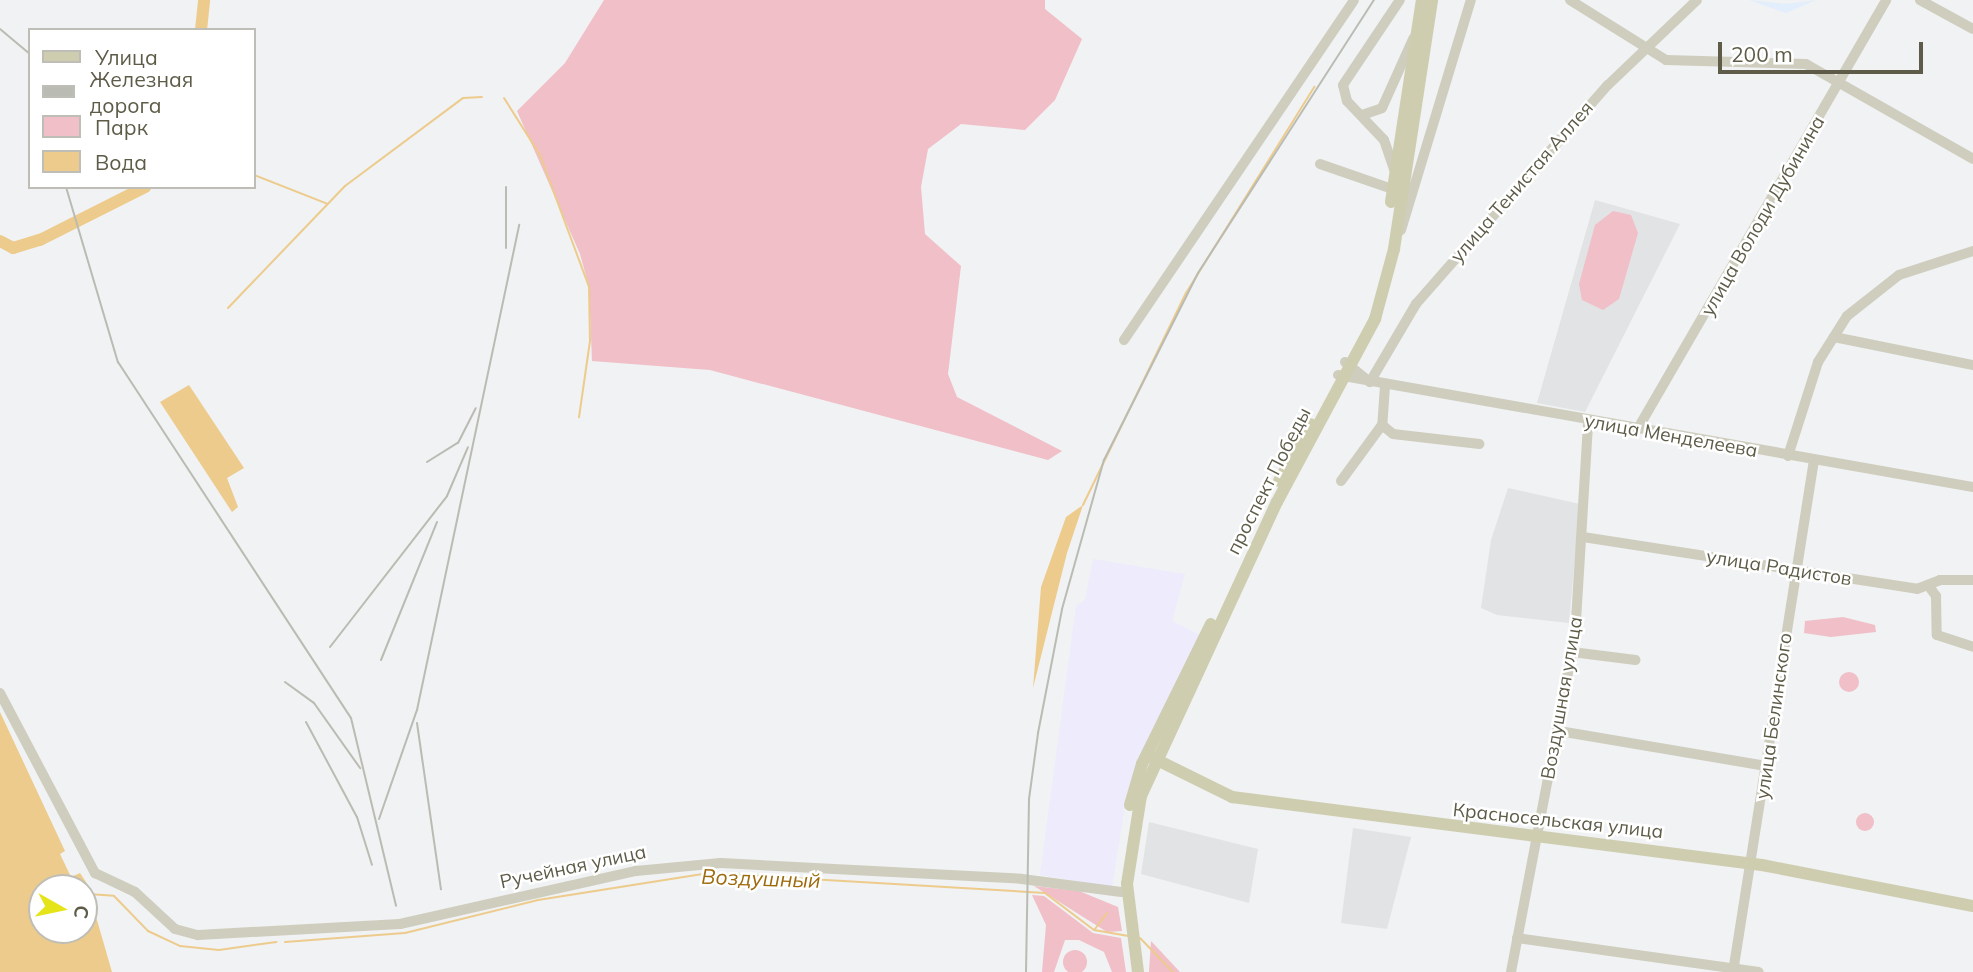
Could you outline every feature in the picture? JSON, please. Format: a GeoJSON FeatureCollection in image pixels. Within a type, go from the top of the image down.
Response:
{"type":"FeatureCollection","features":[{"type":"Feature","properties":{"kind":"main road","name":"проспект Победы"},"geometry":{"type":"LineString","coordinates":[[1344,370],[1377,288],[1422,0]]}},
{"type":"Feature","properties":{"kind":"main road","name":"проспект Победы"},"geometry":{"type":"LineString","coordinates":[[1131,972],[1125,894],[1130,807],[1150,757],[1344,370],[1375,319],[1394,249],[1408,137],[1432,0]]}},
{"type":"Feature","properties":{"kind":"main road","name":"Красносельская улица"},"geometry":{"type":"LineString","coordinates":[[1150,757],[1232,797],[1751,864],[1973,906]]}},
{"type":"Feature","properties":{"kind":"main road","name":"проспект Победы"},"geometry":{"type":"LineString","coordinates":[[1128,936],[1138,972]]}},
{"type":"Feature","properties":{"kind":"street"},"geometry":{"type":"LineString","coordinates":[[1124,340],[1354,0]]}},
{"type":"Feature","properties":{"kind":"street"},"geometry":{"type":"LineString","coordinates":[[1394,170],[1384,140],[1342,93],[1345,76],[1400,0]]}},
{"type":"Feature","properties":{"kind":"street"},"geometry":{"type":"LineString","coordinates":[[1394,249],[1428,150],[1471,0]]}},
{"type":"Feature","properties":{"kind":"street"},"geometry":{"type":"LineString","coordinates":[[1570,0],[1647,52],[1686,64],[1806,64],[1842,80],[1973,159]]}},
{"type":"Feature","properties":{"kind":"street","name":"улица Тенистая Аллея"},"geometry":{"type":"LineString","coordinates":[[1370,382],[1416,304],[1608,85],[1647,52],[1697,0]]}},
{"type":"Feature","properties":{"kind":"street","name":"улица Володи Дубинина"},"geometry":{"type":"LineString","coordinates":[[1637,430],[1886,0]]}},
{"type":"Feature","properties":{"kind":"street"},"geometry":{"type":"LineString","coordinates":[[1920,0],[1973,29]]}},
{"type":"Feature","properties":{"kind":"street"},"geometry":{"type":"LineString","coordinates":[[1362,115],[1382,108],[1415,33]]}},
{"type":"Feature","properties":{"kind":"street"},"geometry":{"type":"LineString","coordinates":[[1408,137],[1414,150],[1428,150]]}},
{"type":"Feature","properties":{"kind":"street"},"geometry":{"type":"LineString","coordinates":[[1320,163],[1392,189]]}},
{"type":"Feature","properties":{"kind":"street"},"geometry":{"type":"LineString","coordinates":[[1788,456],[1818,362],[1847,316],[1899,275],[1973,251]]}},
{"type":"Feature","properties":{"kind":"street"},"geometry":{"type":"LineString","coordinates":[[1834,337],[1973,365]]}},
{"type":"Feature","properties":{"kind":"street","name":"улица Менделеева"},"geometry":{"type":"LineString","coordinates":[[1344,370],[1385,386],[1973,487]]}},
{"type":"Feature","properties":{"kind":"street"},"geometry":{"type":"LineString","coordinates":[[1341,481],[1381,425],[1385,386]]}},
{"type":"Feature","properties":{"kind":"street","name":"Воздушная улица"},"geometry":{"type":"LineString","coordinates":[[1511,972],[1559,732],[1572,652],[1583,537],[1588,422]]}},
{"type":"Feature","properties":{"kind":"street"},"geometry":{"type":"LineString","coordinates":[[1381,425],[1393,434],[1479,443]]}},
{"type":"Feature","properties":{"kind":"street","name":"улица Белинского"},"geometry":{"type":"LineString","coordinates":[[1734,970],[1814,460]]}},
{"type":"Feature","properties":{"kind":"street","name":"улица Радистов"},"geometry":{"type":"LineString","coordinates":[[1583,537],[1917,589],[1928,585],[1973,580]]}},
{"type":"Feature","properties":{"kind":"street"},"geometry":{"type":"LineString","coordinates":[[1928,585],[1936,596],[1937,635],[1973,647]]}},
{"type":"Feature","properties":{"kind":"street"},"geometry":{"type":"LineString","coordinates":[[1572,652],[1635,660]]}},
{"type":"Feature","properties":{"kind":"street","name":"Ручейная улица"},"geometry":{"type":"LineString","coordinates":[[0,693],[90,867],[135,892],[175,929],[198,935],[400,923],[636,871],[721,863],[1020,879],[1125,894]]}},
{"type":"Feature","properties":{"kind":"street"},"geometry":{"type":"LineString","coordinates":[[1559,732],[1766,766]]}},
{"type":"Feature","properties":{"kind":"street"},"geometry":{"type":"LineString","coordinates":[[1517,938],[1759,972]]}},
{"type":"Feature","properties":{"kind":"shaded area"},"geometry":{"type":"Polygon","coordinates":[[[1749,0],[1787,4],[1816,0],[1786,13],[1749,0]]]}},
{"type":"Feature","properties":{"kind":"shaded area"},"geometry":{"type":"Polygon","coordinates":[[[1595,200],[1680,224],[1585,412],[1537,403],[1595,200]]]}},
{"type":"Feature","properties":{"kind":"shaded area"},"geometry":{"type":"Polygon","coordinates":[[[1508,488],[1580,504],[1569,623],[1497,615],[1481,608],[1491,540],[1508,488]]]}},
{"type":"Feature","properties":{"kind":"shaded area"},"geometry":{"type":"Polygon","coordinates":[[[1093,559],[1185,574],[1172,621],[1200,635],[1125,805],[1112,887],[1040,875],[1076,606],[1085,600],[1093,559]]]}},
{"type":"Feature","properties":{"kind":"shaded area"},"geometry":{"type":"Polygon","coordinates":[[[1149,822],[1258,849],[1249,903],[1141,874],[1149,822]]]}},
{"type":"Feature","properties":{"kind":"shaded area"},"geometry":{"type":"Polygon","coordinates":[[[1353,828],[1411,837],[1387,929],[1341,923],[1353,828]]]}},
{"type":"Feature","properties":{"kind":"green space"},"geometry":{"type":"Polygon","coordinates":[[[604,0],[1045,0],[1045,9],[1082,39],[1055,100],[1025,130],[961,124],[928,149],[921,187],[925,234],[961,266],[948,374],[957,397],[1062,451],[1048,460],[710,370],[592,361],[589,287],[580,254],[517,111],[565,63],[604,0]]]}},
{"type":"Feature","properties":{"kind":"green space"},"geometry":{"type":"Polygon","coordinates":[[[1613,211],[1631,215],[1638,233],[1619,299],[1603,310],[1582,300],[1579,284],[1595,225],[1613,211]]]}},
{"type":"Feature","properties":{"kind":"green space"},"geometry":{"type":"Polygon","coordinates":[[[1843,617],[1875,625],[1876,632],[1831,637],[1804,633],[1805,621],[1843,617]]]}},
{"type":"Feature","properties":{"kind":"green space"},"geometry":{"type":"Polygon","coordinates":[[[1845,672],[1853,672],[1859,682],[1853,692],[1845,692],[1839,686],[1839,678],[1845,672]]]}},
{"type":"Feature","properties":{"kind":"green space"},"geometry":{"type":"Polygon","coordinates":[[[1865,813],[1871,816],[1874,822],[1871,828],[1865,831],[1859,828],[1856,822],[1859,816],[1865,813]]]}},
{"type":"Feature","properties":{"kind":"green space"},"geometry":{"type":"Polygon","coordinates":[[[1034,886],[1079,891],[1118,907],[1122,931],[1107,932],[1034,886]]]}},
{"type":"Feature","properties":{"kind":"green space"},"geometry":{"type":"Polygon","coordinates":[[[1032,895],[1044,896],[1093,933],[1121,938],[1126,972],[1112,972],[1104,952],[1079,940],[1065,940],[1054,972],[1042,972],[1046,925],[1032,895]]]}},
{"type":"Feature","properties":{"kind":"green space"},"geometry":{"type":"Polygon","coordinates":[[[1151,941],[1180,972],[1149,972],[1151,941]]]}},
{"type":"Feature","properties":{"kind":"green space"},"geometry":{"type":"Polygon","coordinates":[[[1080,951],[1086,957],[1084,971],[1066,971],[1063,962],[1066,953],[1080,951]]]}},
{"type":"Feature","properties":{"kind":"water"},"geometry":{"type":"Polygon","coordinates":[[[189,385],[244,468],[227,478],[238,507],[232,512],[160,402],[189,385]]]}},
{"type":"Feature","properties":{"kind":"water"},"geometry":{"type":"Polygon","coordinates":[[[1083,505],[1067,553],[1033,688],[1041,587],[1066,517],[1083,505]]]}},
{"type":"Feature","properties":{"kind":"water"},"geometry":{"type":"Polygon","coordinates":[[[0,712],[65,851],[60,854],[70,874],[28,874],[28,944],[98,944],[98,924],[112,972],[0,972],[0,712]]]}},
{"type":"Feature","properties":{"kind":"waterway"},"geometry":{"type":"LineString","coordinates":[[201,28],[204,0]]}},
{"type":"Feature","properties":{"kind":"waterway"},"geometry":{"type":"LineString","coordinates":[[1083,505],[1186,293],[1314,87]]}},
{"type":"Feature","properties":{"kind":"waterway"},"geometry":{"type":"LineString","coordinates":[[228,308],[345,186],[463,98],[482,97]]}},
{"type":"Feature","properties":{"kind":"waterway"},"geometry":{"type":"LineString","coordinates":[[504,98],[540,155],[589,287],[590,341],[579,417]]}},
{"type":"Feature","properties":{"kind":"waterway"},"geometry":{"type":"LineString","coordinates":[[256,176],[328,204]]}},
{"type":"Feature","properties":{"kind":"waterway"},"geometry":{"type":"LineString","coordinates":[[0,241],[13,248],[40,240],[141,189]]}},
{"type":"Feature","properties":{"kind":"waterway","name":"Воздушный"},"geometry":{"type":"LineString","coordinates":[[285,942],[405,933],[538,900],[709,873],[1045,893],[1094,930],[1128,936]]}},
{"type":"Feature","properties":{"kind":"waterway","name":"Воздушный"},"geometry":{"type":"LineString","coordinates":[[98,895],[114,896],[148,931],[180,946],[219,950],[276,942]]}},
{"type":"Feature","properties":{"kind":"waterway"},"geometry":{"type":"LineString","coordinates":[[1095,929],[1107,913]]}},
{"type":"Feature","properties":{"kind":"waterway","name":"Воздушный"},"geometry":{"type":"LineString","coordinates":[[1140,938],[1173,972]]}},
{"type":"Feature","properties":{"kind":"railway"},"geometry":{"type":"LineString","coordinates":[[1026,972],[1029,799],[1038,733],[1062,609],[1104,460],[1198,273],[1374,0]]}},
{"type":"Feature","properties":{"kind":"railway"},"geometry":{"type":"LineString","coordinates":[[0,29],[28,52]]}},
{"type":"Feature","properties":{"kind":"railway"},"geometry":{"type":"LineString","coordinates":[[506,187],[506,248]]}},
{"type":"Feature","properties":{"kind":"railway"},"geometry":{"type":"LineString","coordinates":[[67,189],[118,362],[351,718],[396,906]]}},
{"type":"Feature","properties":{"kind":"railway"},"geometry":{"type":"LineString","coordinates":[[379,819],[417,710],[519,225]]}},
{"type":"Feature","properties":{"kind":"railway"},"geometry":{"type":"LineString","coordinates":[[427,462],[458,443],[476,408]]}},
{"type":"Feature","properties":{"kind":"railway"},"geometry":{"type":"LineString","coordinates":[[330,647],[447,496],[468,447]]}},
{"type":"Feature","properties":{"kind":"railway"},"geometry":{"type":"LineString","coordinates":[[381,660],[437,522]]}},
{"type":"Feature","properties":{"kind":"railway"},"geometry":{"type":"LineString","coordinates":[[285,682],[314,703],[360,768]]}},
{"type":"Feature","properties":{"kind":"railway"},"geometry":{"type":"LineString","coordinates":[[306,722],[357,817],[372,865]]}},
{"type":"Feature","properties":{"kind":"railway"},"geometry":{"type":"LineString","coordinates":[[417,723],[441,889]]}}]}
